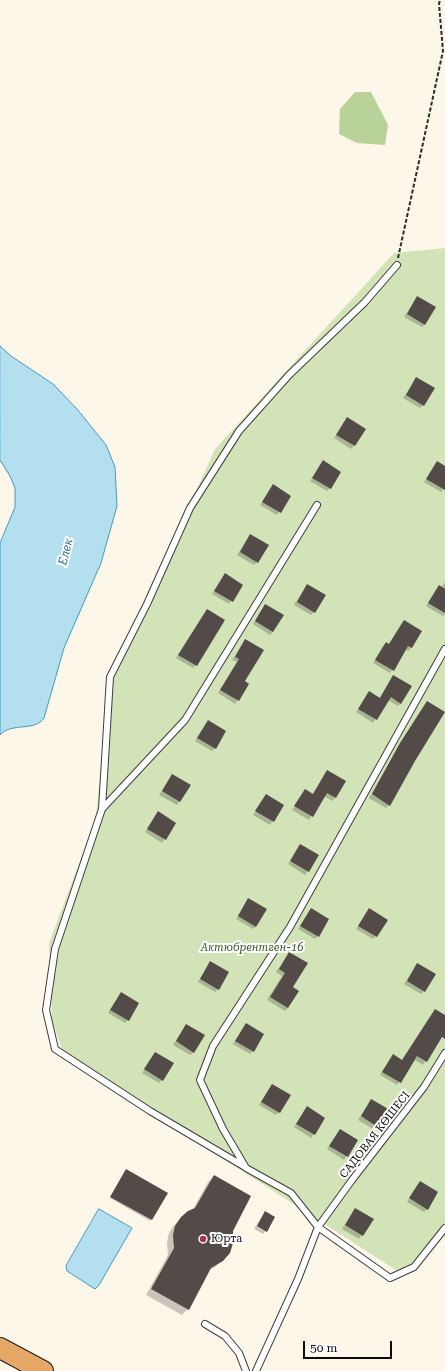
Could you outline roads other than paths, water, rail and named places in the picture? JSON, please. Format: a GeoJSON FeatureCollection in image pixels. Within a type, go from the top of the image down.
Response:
{"type":"FeatureCollection","features":[{"type":"Feature","properties":{"kind":"highway"},"geometry":{"type":"LineString","coordinates":[[0,1348],[44,1371]]}},
{"type":"Feature","properties":{"kind":"lane"},"geometry":{"type":"LineString","coordinates":[[397,265],[365,302],[290,375],[239,431],[190,508],[147,604],[110,677],[102,809],[55,949],[46,1010],[55,1049],[150,1111],[291,1193],[318,1227],[390,1278],[414,1267],[445,1228]]}},
{"type":"Feature","properties":{"kind":"lane"},"geometry":{"type":"LineString","coordinates":[[102,809],[185,720],[317,505]]}},
{"type":"Feature","properties":{"kind":"lane"},"geometry":{"type":"LineString","coordinates":[[246,1168],[223,1129],[200,1080],[213,1046],[290,927],[445,649]]}},
{"type":"Feature","properties":{"kind":"lane","name":"САДОВАЯ КӨШЕСІ"},"geometry":{"type":"LineString","coordinates":[[256,1371],[298,1279],[318,1227],[352,1180],[424,1087],[445,1053]]}},
{"type":"Feature","properties":{"kind":"lane"},"geometry":{"type":"LineString","coordinates":[[205,1324],[225,1336],[239,1353],[246,1371]]}},
{"type":"Feature","properties":{"kind":"water","name":"Елек"},"geometry":{"type":"Polygon","coordinates":[[[0,346],[11,356],[53,384],[77,409],[106,445],[115,467],[117,506],[101,563],[64,648],[44,718],[35,725],[10,729],[0,735],[0,543],[15,507],[15,488],[10,476],[0,460],[0,346]]]}},
{"type":"Feature","properties":{"kind":"water"},"geometry":{"type":"Polygon","coordinates":[[[99,1209],[132,1228],[99,1285],[95,1289],[67,1271],[66,1266],[99,1209]]]}},
{"type":"Feature","properties":{"kind":"place","name":"Юрта"},"geometry":{"type":"Point","coordinates":[203,1239]}},
{"type":"Feature","properties":{"kind":"park label","name":"Актюбрентген-16"},"geometry":{"type":"Point","coordinates":[252,948]}}]}
